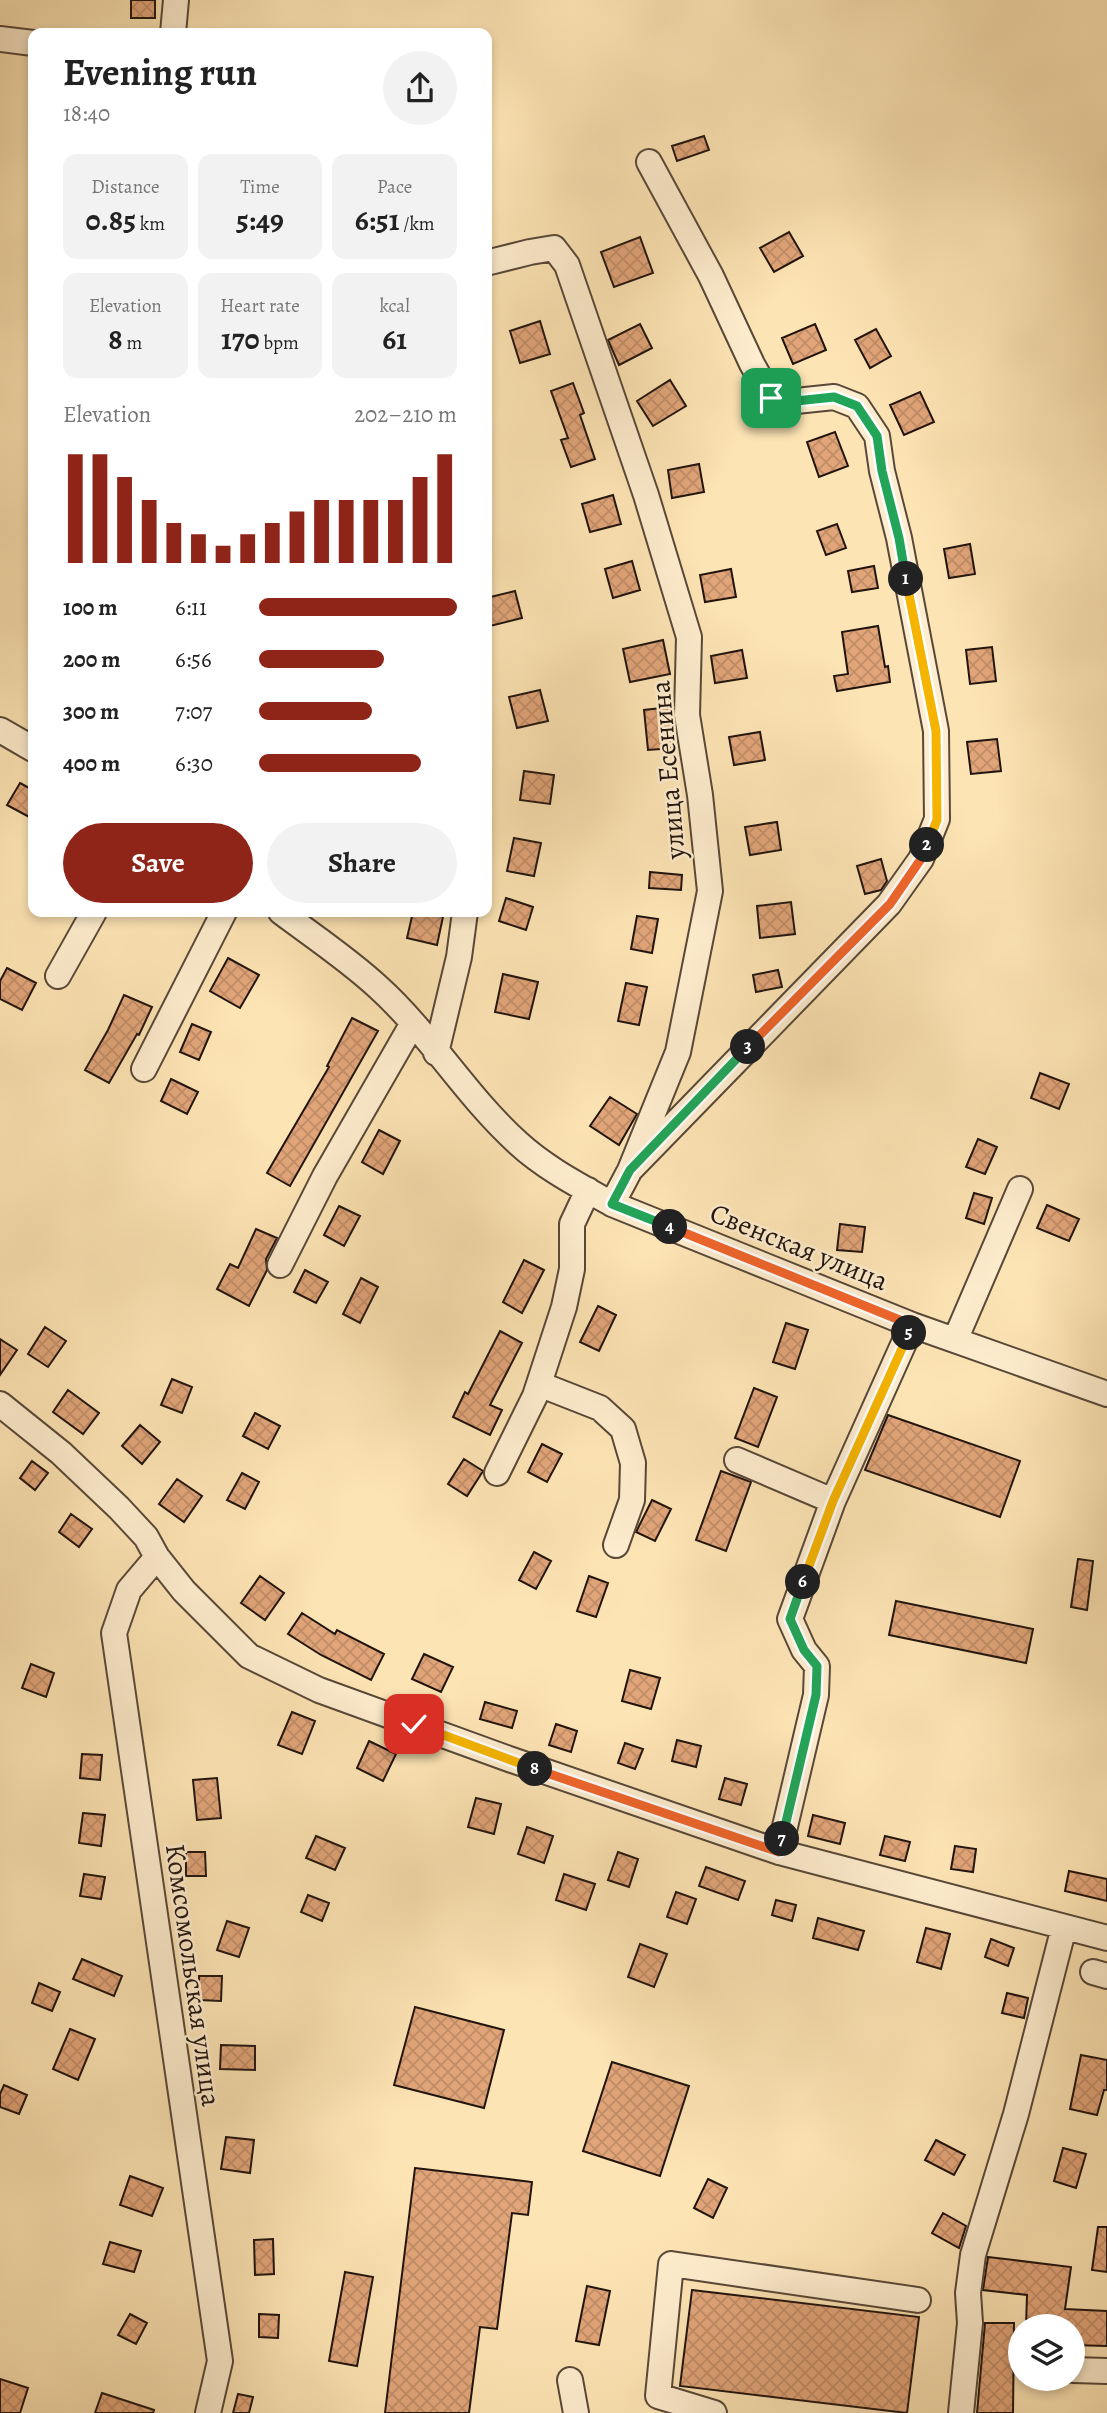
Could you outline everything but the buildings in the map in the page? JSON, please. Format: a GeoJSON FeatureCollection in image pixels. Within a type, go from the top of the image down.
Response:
{"type":"FeatureCollection","features":[{"type":"Feature","properties":{"kind":"street"},"geometry":{"type":"LineString","coordinates":[[173,28],[176,0]]}},
{"type":"Feature","properties":{"kind":"street"},"geometry":{"type":"LineString","coordinates":[[0,39],[28,42]]}},
{"type":"Feature","properties":{"kind":"street"},"geometry":{"type":"LineString","coordinates":[[630,1170],[890,904],[921,859],[937,820],[936,731],[877,436],[857,406],[834,397],[796,401],[771,398],[711,276],[649,162]]}},
{"type":"Feature","properties":{"kind":"street","name":"улица Есенина"},"geometry":{"type":"LineString","coordinates":[[492,262],[554,248],[567,265],[646,495],[689,637],[687,715],[700,795],[710,891],[678,1052],[630,1170],[612,1204]]}},
{"type":"Feature","properties":{"kind":"street"},"geometry":{"type":"LineString","coordinates":[[0,730],[28,746]]}},
{"type":"Feature","properties":{"kind":"street"},"geometry":{"type":"LineString","coordinates":[[58,976],[91,917]]}},
{"type":"Feature","properties":{"kind":"street"},"geometry":{"type":"LineString","coordinates":[[144,1069],[221,917]]}},
{"type":"Feature","properties":{"kind":"street","name":"Свенская улица"},"geometry":{"type":"LineString","coordinates":[[288,917],[378,986],[516,1142],[536,1158],[612,1204],[912,1325],[956,1338],[1107,1394]]}},
{"type":"Feature","properties":{"kind":"street"},"geometry":{"type":"LineString","coordinates":[[436,1053],[459,957],[464,917]]}},
{"type":"Feature","properties":{"kind":"street"},"geometry":{"type":"LineString","coordinates":[[279,1265],[325,1176],[412,1023]]}},
{"type":"Feature","properties":{"kind":"street"},"geometry":{"type":"LineString","coordinates":[[956,1338],[1020,1189]]}},
{"type":"Feature","properties":{"kind":"street"},"geometry":{"type":"LineString","coordinates":[[497,1474],[539,1384],[567,1294],[572,1269],[572,1224],[588,1190]]}},
{"type":"Feature","properties":{"kind":"street"},"geometry":{"type":"LineString","coordinates":[[779,1852],[816,1695],[817,1666],[804,1650],[790,1619],[833,1501],[912,1325]]}},
{"type":"Feature","properties":{"kind":"street"},"geometry":{"type":"LineString","coordinates":[[539,1384],[600,1408],[623,1429],[633,1463],[632,1500],[615,1545]]}},
{"type":"Feature","properties":{"kind":"street"},"geometry":{"type":"LineString","coordinates":[[0,1404],[92,1480],[146,1537],[157,1557],[184,1591],[249,1656],[319,1689],[509,1759],[779,1852],[1107,1938]]}},
{"type":"Feature","properties":{"kind":"street"},"geometry":{"type":"LineString","coordinates":[[737,1460],[833,1501]]}},
{"type":"Feature","properties":{"kind":"street","name":"Комсомольская улица"},"geometry":{"type":"LineString","coordinates":[[157,1557],[129,1590],[114,1633],[220,2361],[208,2413]]}},
{"type":"Feature","properties":{"kind":"street"},"geometry":{"type":"LineString","coordinates":[[961,2413],[970,2323],[968,2293],[973,2255],[1016,2114],[1064,1927]]}},
{"type":"Feature","properties":{"kind":"street"},"geometry":{"type":"LineString","coordinates":[[715,2413],[658,2396],[671,2264],[918,2300]]}},
{"type":"Feature","properties":{"kind":"street"},"geometry":{"type":"LineString","coordinates":[[1085,2370],[1107,2371]]}},
{"type":"Feature","properties":{"kind":"street"},"geometry":{"type":"LineString","coordinates":[[570,2380],[576,2413]]}},
{"type":"Feature","properties":{"kind":"route"},"geometry":{"type":"LineString","coordinates":[[414,1724],[650,1809],[779,1852],[816,1695],[817,1666],[804,1650],[790,1619],[833,1501],[912,1325],[612,1204],[630,1170],[890,904],[921,859],[937,820],[936,731],[877,436],[857,406],[834,397],[796,401],[771,398]]}}]}
